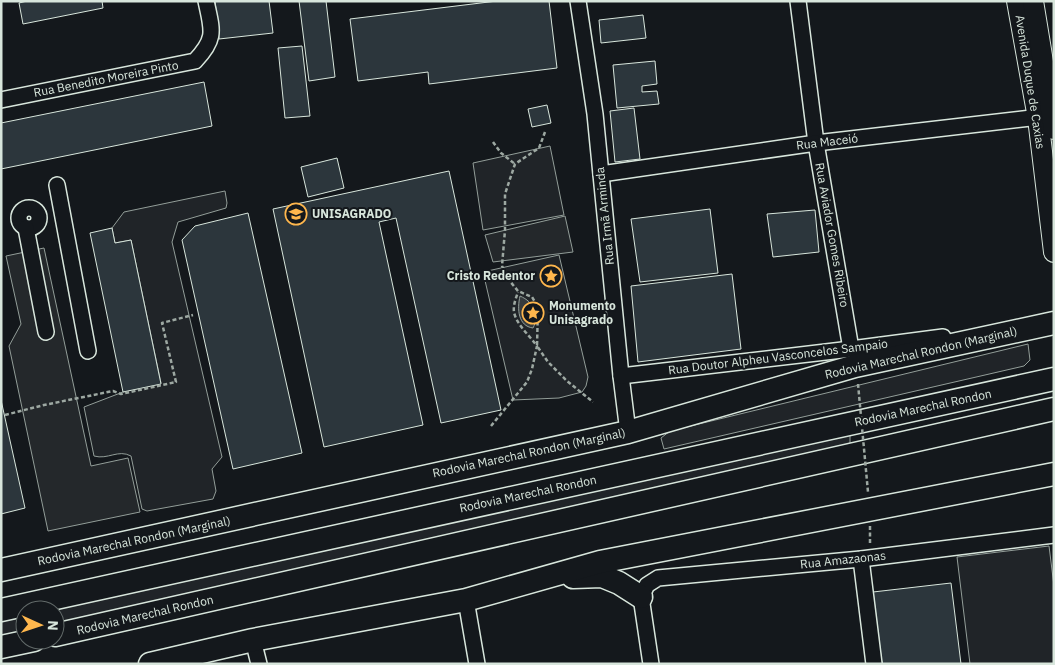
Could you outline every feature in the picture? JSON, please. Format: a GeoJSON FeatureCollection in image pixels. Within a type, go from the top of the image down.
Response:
{"type":"FeatureCollection","features":[{"type":"Feature","properties":{"kind":"highway","name":"Rodovia Marechal Rondon (Marginal)"},"geometry":{"type":"LineString","coordinates":[[1,570],[628,432],[855,366],[1054,323]]}},
{"type":"Feature","properties":{"kind":"highway","name":"Rodovia Marechal Rondon"},"geometry":{"type":"LineString","coordinates":[[1,610],[1054,379]]}},
{"type":"Feature","properties":{"kind":"highway","name":"Rodovia Marechal Rondon"},"geometry":{"type":"LineString","coordinates":[[65,633],[1054,408]]}},
{"type":"Feature","properties":{"kind":"highway"},"geometry":{"type":"LineString","coordinates":[[150,664],[253,640],[466,600],[600,562],[1054,474]]}},
{"type":"Feature","properties":{"kind":"highway"},"geometry":{"type":"LineString","coordinates":[[542,578],[602,576],[619,583],[641,597]]}},
{"type":"Feature","properties":{"kind":"highway"},"geometry":{"type":"LineString","coordinates":[[1,647],[15,644]]}},
{"type":"Feature","properties":{"kind":"main road","name":"Avenida Duque de Caxias"},"geometry":{"type":"LineString","coordinates":[[1017,1],[1050,120]]}},
{"type":"Feature","properties":{"kind":"main road","name":"Avenida Duque de Caxias"},"geometry":{"type":"LineString","coordinates":[[1032,1],[1050,120],[1054,252]]}},
{"type":"Feature","properties":{"kind":"street","name":"Rua Benedito Moreira Pinto"},"geometry":{"type":"LineString","coordinates":[[1,100],[195,61],[211,40],[211,26],[206,1]]}},
{"type":"Feature","properties":{"kind":"street","name":"Rua Irmã Arminda"},"geometry":{"type":"LineString","coordinates":[[578,1],[595,114],[620,376],[628,432]]}},
{"type":"Feature","properties":{"kind":"street","name":"Rua Aviador Gomes Ribeiro"},"geometry":{"type":"LineString","coordinates":[[798,1],[816,143],[852,349]]}},
{"type":"Feature","properties":{"kind":"street","name":"Rua Maceió"},"geometry":{"type":"LineString","coordinates":[[601,174],[816,143],[1050,120]]}},
{"type":"Feature","properties":{"kind":"street"},"geometry":{"type":"LineString","coordinates":[[57,185],[88,351]]}},
{"type":"Feature","properties":{"kind":"street"},"geometry":{"type":"LineString","coordinates":[[26,228],[46,332]]}},
{"type":"Feature","properties":{"kind":"street","name":"Rua Doutor Alpheu Vasconcelos Sampaio"},"geometry":{"type":"LineString","coordinates":[[620,376],[1054,323]]}},
{"type":"Feature","properties":{"kind":"street","name":"Rua Amazaonas"},"geometry":{"type":"LineString","coordinates":[[641,597],[647,585],[658,578],[861,558],[1054,535]]}},
{"type":"Feature","properties":{"kind":"street"},"geometry":{"type":"LineString","coordinates":[[861,558],[874,664]]}},
{"type":"Feature","properties":{"kind":"street"},"geometry":{"type":"LineString","coordinates":[[641,597],[651,664]]}},
{"type":"Feature","properties":{"kind":"street"},"geometry":{"type":"LineString","coordinates":[[466,600],[477,664]]}},
{"type":"Feature","properties":{"kind":"street"},"geometry":{"type":"LineString","coordinates":[[253,640],[259,664]]}},
{"type":"Feature","properties":{"kind":"path"},"geometry":{"type":"LineString","coordinates":[[491,426],[527,382],[537,346],[538,307],[532,297],[518,291],[509,280],[502,266],[505,194],[516,164],[539,148],[545,132]]}},
{"type":"Feature","properties":{"kind":"path"},"geometry":{"type":"LineString","coordinates":[[493,142],[501,153],[516,164]]}},
{"type":"Feature","properties":{"kind":"path"},"geometry":{"type":"LineString","coordinates":[[518,291],[514,313],[521,326],[548,362],[567,382],[592,402]]}},
{"type":"Feature","properties":{"kind":"path"},"geometry":{"type":"LineString","coordinates":[[5,415],[113,391],[121,394],[176,382],[162,323],[193,315]]}},
{"type":"Feature","properties":{"kind":"path"},"geometry":{"type":"LineString","coordinates":[[858,384],[868,492]]}},
{"type":"Feature","properties":{"kind":"shaded area"},"geometry":{"type":"Polygon","coordinates":[[[550,146],[564,215],[483,230],[473,163],[550,146]]]}},
{"type":"Feature","properties":{"kind":"shaded area"},"geometry":{"type":"Polygon","coordinates":[[[225,191],[226,208],[178,222],[172,242],[222,457],[212,469],[216,491],[213,499],[147,511],[142,509],[131,456],[117,454],[104,457],[94,456],[84,407],[123,392],[161,383],[131,240],[115,243],[112,228],[124,212],[225,191]]]}},
{"type":"Feature","properties":{"kind":"shaded area"},"geometry":{"type":"Polygon","coordinates":[[[565,216],[573,252],[493,262],[485,235],[565,216]]]}},
{"type":"Feature","properties":{"kind":"shaded area"},"geometry":{"type":"Polygon","coordinates":[[[44,248],[91,466],[128,458],[140,512],[48,531],[9,346],[21,324],[6,256],[44,248]]]}},
{"type":"Feature","properties":{"kind":"shaded area"},"geometry":{"type":"Polygon","coordinates":[[[559,255],[588,377],[586,386],[582,392],[559,398],[513,400],[483,272],[559,255]]]}},
{"type":"Feature","properties":{"kind":"shaded area"},"geometry":{"type":"Polygon","coordinates":[[[520,296],[529,302],[534,309],[536,318],[533,328],[524,324],[520,316],[520,296]]]}},
{"type":"Feature","properties":{"kind":"shaded area"},"geometry":{"type":"Polygon","coordinates":[[[1028,344],[1030,360],[1024,366],[664,449],[661,438],[670,431],[1028,344]]]}},
{"type":"Feature","properties":{"kind":"shaded area"},"geometry":{"type":"Polygon","coordinates":[[[850,431],[850,452],[65,626],[65,606],[850,431]]]}},
{"type":"Feature","properties":{"kind":"shaded area"},"geometry":{"type":"Polygon","coordinates":[[[1049,546],[1054,586],[1054,664],[970,664],[957,557],[1049,546]]]}},
{"type":"Feature","properties":{"kind":"shaded area"},"geometry":{"type":"Polygon","coordinates":[[[15,617],[15,637],[1,640],[1,620],[15,617]]]}},
{"type":"Feature","properties":{"kind":"building"},"geometry":{"type":"Polygon","coordinates":[[[27,1],[102,1],[103,8],[23,24],[19,3],[27,1]]]}},
{"type":"Feature","properties":{"kind":"building"},"geometry":{"type":"Polygon","coordinates":[[[215,1],[269,1],[273,33],[219,39],[215,1]]]}},
{"type":"Feature","properties":{"kind":"building"},"geometry":{"type":"Polygon","coordinates":[[[299,1],[326,1],[335,77],[309,81],[299,1]]]}},
{"type":"Feature","properties":{"kind":"building"},"geometry":{"type":"Polygon","coordinates":[[[497,1],[549,1],[557,68],[429,84],[428,72],[358,81],[350,19],[497,1]]]}},
{"type":"Feature","properties":{"kind":"building"},"geometry":{"type":"Polygon","coordinates":[[[643,15],[646,38],[601,43],[599,20],[643,15]]]}},
{"type":"Feature","properties":{"kind":"building"},"geometry":{"type":"Polygon","coordinates":[[[302,46],[310,116],[285,118],[278,48],[302,46]]]}},
{"type":"Feature","properties":{"kind":"building"},"geometry":{"type":"Polygon","coordinates":[[[655,61],[657,84],[642,86],[642,92],[657,91],[659,104],[617,108],[613,65],[655,61]]]}},
{"type":"Feature","properties":{"kind":"building"},"geometry":{"type":"Polygon","coordinates":[[[204,82],[212,126],[1,169],[1,123],[204,82]]]}},
{"type":"Feature","properties":{"kind":"building"},"geometry":{"type":"Polygon","coordinates":[[[547,105],[551,123],[532,127],[528,109],[547,105]]]}},
{"type":"Feature","properties":{"kind":"building"},"geometry":{"type":"Polygon","coordinates":[[[634,108],[640,159],[615,162],[610,111],[634,108]]]}},
{"type":"Feature","properties":{"kind":"building"},"geometry":{"type":"Polygon","coordinates":[[[337,158],[344,188],[308,197],[301,167],[337,158]]]}},
{"type":"Feature","properties":{"kind":"building"},"geometry":{"type":"Polygon","coordinates":[[[449,171],[501,410],[441,423],[396,218],[379,222],[423,425],[324,447],[273,209],[449,171]]]}},
{"type":"Feature","properties":{"kind":"building"},"geometry":{"type":"Polygon","coordinates":[[[710,209],[718,273],[640,282],[631,219],[710,209]]]}},
{"type":"Feature","properties":{"kind":"building"},"geometry":{"type":"Polygon","coordinates":[[[815,210],[819,252],[773,257],[767,214],[815,210]]]}},
{"type":"Feature","properties":{"kind":"building"},"geometry":{"type":"Polygon","coordinates":[[[248,213],[302,453],[233,469],[182,240],[195,226],[248,213]]]}},
{"type":"Feature","properties":{"kind":"building"},"geometry":{"type":"Polygon","coordinates":[[[112,228],[115,243],[131,240],[161,384],[123,392],[90,233],[112,228]]]}},
{"type":"Feature","properties":{"kind":"building"},"geometry":{"type":"Polygon","coordinates":[[[732,274],[741,349],[638,362],[631,286],[732,274]]]}},
{"type":"Feature","properties":{"kind":"building"},"geometry":{"type":"Polygon","coordinates":[[[1,400],[25,508],[1,514],[1,400]]]}},
{"type":"Feature","properties":{"kind":"building"},"geometry":{"type":"Polygon","coordinates":[[[951,583],[961,664],[882,664],[873,592],[951,583]]]}},
{"type":"Feature","properties":{"kind":"place","name":"UNISAGRADO"},"geometry":{"type":"Point","coordinates":[296,214]}},
{"type":"Feature","properties":{"kind":"place","name":"Cristo Redentor"},"geometry":{"type":"Point","coordinates":[551,276]}},
{"type":"Feature","properties":{"kind":"place","name":"Monumento Unisagrado"},"geometry":{"type":"Point","coordinates":[533,313]}}]}
